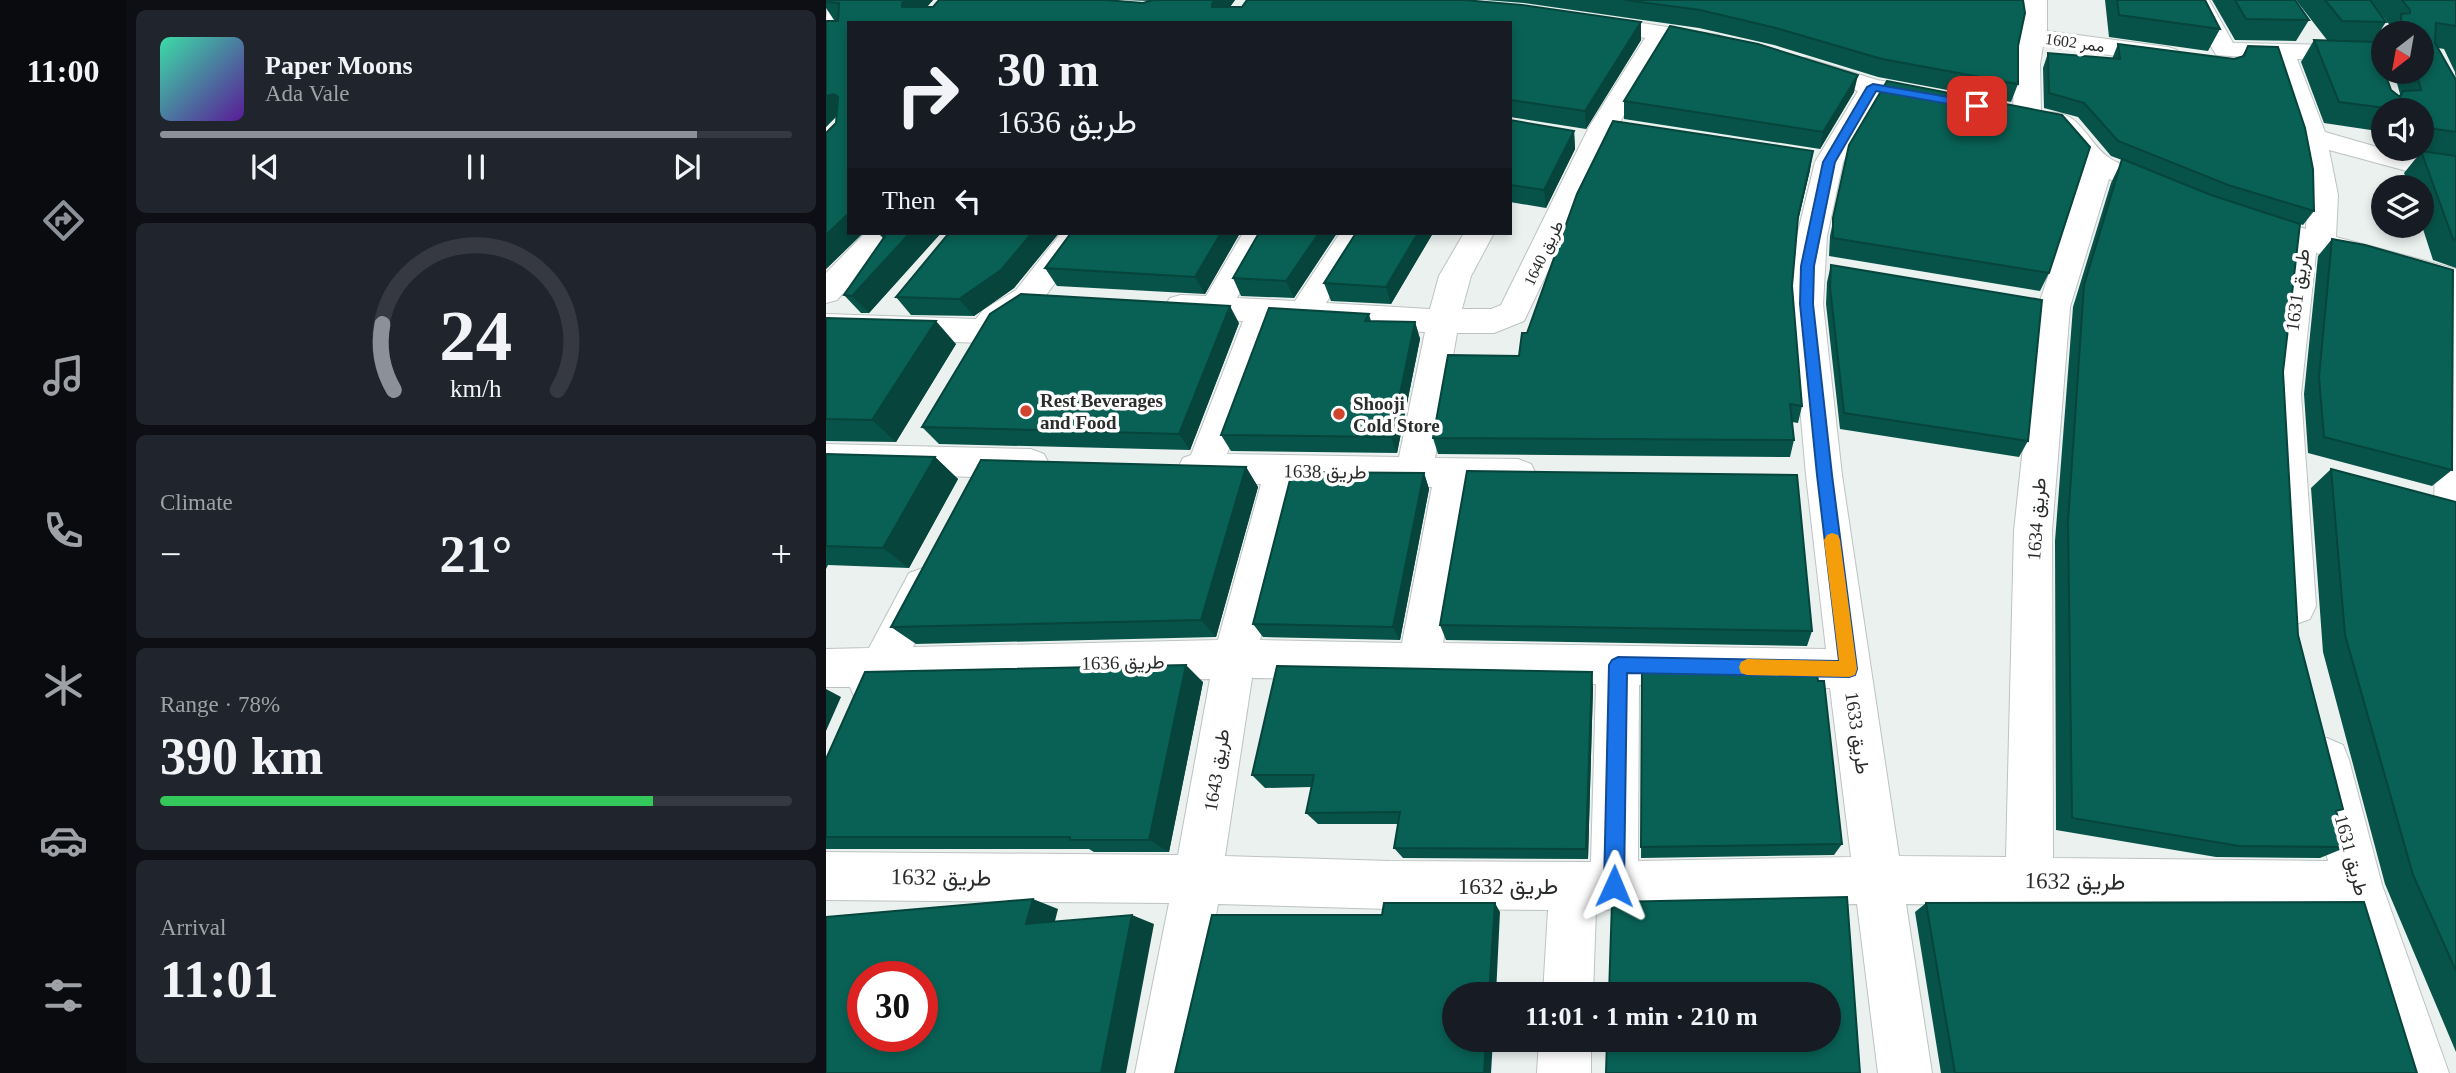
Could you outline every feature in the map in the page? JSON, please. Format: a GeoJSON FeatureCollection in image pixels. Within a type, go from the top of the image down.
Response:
{"type":"FeatureCollection","features":[{"type":"Feature","properties":{"kind":"street"},"geometry":{"type":"LineString","coordinates":[[826,17],[841,0]]}},
{"type":"Feature","properties":{"kind":"street"},"geometry":{"type":"LineString","coordinates":[[2035,0],[2038,18],[2035,37],[2029,50],[2015,113],[2066,125],[2099,164],[2183,199]]}},
{"type":"Feature","properties":{"kind":"street"},"geometry":{"type":"LineString","coordinates":[[2197,0],[2225,50]]}},
{"type":"Feature","properties":{"kind":"street"},"geometry":{"type":"LineString","coordinates":[[1561,18],[1646,23],[1738,47]]}},
{"type":"Feature","properties":{"kind":"street","name":"طريق 1640"},"geometry":{"type":"LineString","coordinates":[[1148,304],[1443,321],[1494,321],[1513,313],[1600,134],[1646,23]]}},
{"type":"Feature","properties":{"kind":"street"},"geometry":{"type":"LineString","coordinates":[[826,29],[847,30]]}},
{"type":"Feature","properties":{"kind":"street"},"geometry":{"type":"LineString","coordinates":[[2304,31],[2319,52]]}},
{"type":"Feature","properties":{"kind":"street","name":"ممر 1602"},"geometry":{"type":"LineString","coordinates":[[2035,37],[2226,63],[2225,50],[2371,50]]}},
{"type":"Feature","properties":{"kind":"street","name":"طريق 1631"},"geometry":{"type":"LineString","coordinates":[[2281,51],[2313,137],[2323,195],[2321,238],[2302,240],[2284,394],[2307,470],[2299,652]]}},
{"type":"Feature","properties":{"kind":"street"},"geometry":{"type":"LineString","coordinates":[[1776,57],[1873,87],[1964,103]]}},
{"type":"Feature","properties":{"kind":"street","name":"طريق 1633"},"geometry":{"type":"LineString","coordinates":[[1873,87],[1816,160],[1821,268],[1807,304],[1810,475],[1849,669],[1905,1073]]}},
{"type":"Feature","properties":{"kind":"street"},"geometry":{"type":"LineString","coordinates":[[2313,137],[2371,148]]}},
{"type":"Feature","properties":{"kind":"street"},"geometry":{"type":"LineString","coordinates":[[2429,161],[2456,168]]}},
{"type":"Feature","properties":{"kind":"street","name":"طريق 1634"},"geometry":{"type":"LineString","coordinates":[[2029,881],[2033,531],[2040,304],[2099,164]]}},
{"type":"Feature","properties":{"kind":"street"},"geometry":{"type":"LineString","coordinates":[[2220,213],[2302,240],[2353,250],[2456,280],[2455,514],[2415,499]]}},
{"type":"Feature","properties":{"kind":"street"},"geometry":{"type":"LineString","coordinates":[[826,292],[879,235]]}},
{"type":"Feature","properties":{"kind":"street"},"geometry":{"type":"LineString","coordinates":[[964,366],[995,318],[1027,298],[1075,235]]}},
{"type":"Feature","properties":{"kind":"street"},"geometry":{"type":"LineString","coordinates":[[1215,308],[1257,235]]}},
{"type":"Feature","properties":{"kind":"street"},"geometry":{"type":"LineString","coordinates":[[1303,314],[1354,235]]}},
{"type":"Feature","properties":{"kind":"street"},"geometry":{"type":"LineString","coordinates":[[1414,472],[1443,321],[1455,276],[1478,235]]}},
{"type":"Feature","properties":{"kind":"street"},"geometry":{"type":"LineString","coordinates":[[878,328],[905,296]]}},
{"type":"Feature","properties":{"kind":"street"},"geometry":{"type":"LineString","coordinates":[[1027,298],[1067,300]]}},
{"type":"Feature","properties":{"kind":"street"},"geometry":{"type":"LineString","coordinates":[[1204,468],[1263,311]]}},
{"type":"Feature","properties":{"kind":"street"},"geometry":{"type":"LineString","coordinates":[[826,326],[985,331]]}},
{"type":"Feature","properties":{"kind":"street"},"geometry":{"type":"LineString","coordinates":[[828,461],[914,448],[988,463],[1069,465]]}},
{"type":"Feature","properties":{"kind":"street"},"geometry":{"type":"LineString","coordinates":[[969,499],[988,463]]}},
{"type":"Feature","properties":{"kind":"street","name":"طريق 1638"},"geometry":{"type":"LineString","coordinates":[[1164,467],[1549,474]]}},
{"type":"Feature","properties":{"kind":"street","name":"طريق 1643"},"geometry":{"type":"LineString","coordinates":[[1162,1073],[1198,879],[1234,659],[1283,470]]}},
{"type":"Feature","properties":{"kind":"street"},"geometry":{"type":"LineString","coordinates":[[1419,662],[1453,473]]}},
{"type":"Feature","properties":{"kind":"street"},"geometry":{"type":"LineString","coordinates":[[858,716],[879,668],[943,547]]}},
{"type":"Feature","properties":{"kind":"street","name":"طريق 1636"},"geometry":{"type":"LineString","coordinates":[[826,668],[1234,659],[1849,669]]}},
{"type":"Feature","properties":{"kind":"street"},"geometry":{"type":"LineString","coordinates":[[1571,982],[1594,886],[1618,665]]}},
{"type":"Feature","properties":{"kind":"street","name":"طريق 1631"},"geometry":{"type":"LineString","coordinates":[[2316,717],[2358,885],[2422,1073]]}},
{"type":"Feature","properties":{"kind":"street","name":"طريق 1632"},"geometry":{"type":"LineString","coordinates":[[826,876],[1198,879],[1389,885],[1594,886],[1878,880],[2358,885]]}},
{"type":"Feature","properties":{"kind":"street"},"geometry":{"type":"LineString","coordinates":[[1564,1073],[1565,1052]]}},
{"type":"Feature","properties":{"kind":"building"},"geometry":{"type":"Polygon","coordinates":[[[906,0],[902,7],[933,7],[939,0],[1105,0],[1143,3],[1153,0],[1215,0],[1212,7],[1242,7],[1247,0],[1464,0],[1522,5],[1641,22],[1585,111],[1512,100],[1512,21],[847,21],[847,215],[826,235],[826,133],[836,123],[838,97],[834,94],[826,96],[826,21],[838,21],[839,3],[826,2],[906,0]]]}},
{"type":"Feature","properties":{"kind":"building"},"geometry":{"type":"Polygon","coordinates":[[[1625,0],[2023,0],[2025,13],[2018,46],[2018,84],[1882,59],[1776,28],[1700,10],[1625,0]]]}},
{"type":"Feature","properties":{"kind":"building"},"geometry":{"type":"Polygon","coordinates":[[[2117,0],[2205,0],[2220,29],[2119,15],[2117,0]]]}},
{"type":"Feature","properties":{"kind":"building"},"geometry":{"type":"Polygon","coordinates":[[[2235,0],[2295,0],[2309,20],[2246,19],[2235,0]]]}},
{"type":"Feature","properties":{"kind":"building"},"geometry":{"type":"Polygon","coordinates":[[[2325,0],[2370,0],[2385,21],[2371,22],[2342,21],[2325,0]]]}},
{"type":"Feature","properties":{"kind":"building"},"geometry":{"type":"Polygon","coordinates":[[[2402,0],[2456,0],[2456,26],[2436,23],[2435,43],[2456,80],[2456,132],[2434,129],[2434,98],[2371,98],[2371,106],[2339,102],[2314,40],[2371,42],[2371,84],[2389,84],[2391,90],[2400,97],[2403,91],[2421,90],[2419,84],[2434,84],[2434,21],[2401,21],[2401,14],[2410,13],[2402,0]]]}},
{"type":"Feature","properties":{"kind":"building"},"geometry":{"type":"Polygon","coordinates":[[[1670,26],[1758,44],[1858,75],[1823,132],[1624,101],[1670,26]]]}},
{"type":"Feature","properties":{"kind":"building"},"geometry":{"type":"Polygon","coordinates":[[[2118,44],[2234,59],[2244,56],[2248,46],[2278,47],[2305,128],[2313,169],[2314,211],[2228,185],[2118,141],[2084,103],[2049,93],[2048,53],[2120,59],[2118,44]]]}},
{"type":"Feature","properties":{"kind":"building"},"geometry":{"type":"Polygon","coordinates":[[[1887,81],[2062,115],[2090,147],[2049,273],[1833,238],[1833,218],[1849,145],[1887,81]]]}},
{"type":"Feature","properties":{"kind":"building"},"geometry":{"type":"Polygon","coordinates":[[[1512,120],[1574,131],[1544,190],[1512,185],[1512,120]]]}},
{"type":"Feature","properties":{"kind":"building"},"geometry":{"type":"Polygon","coordinates":[[[1613,121],[1813,151],[1798,217],[1792,286],[1802,406],[1790,404],[1794,440],[1433,438],[1448,355],[1519,356],[1522,333],[1527,333],[1577,194],[1613,121]]]}},
{"type":"Feature","properties":{"kind":"building"},"geometry":{"type":"Polygon","coordinates":[[[2434,153],[2456,156],[2456,240],[2453,239],[2434,187],[2434,175],[2430,175],[2425,161],[2434,161],[2434,153]]]}},
{"type":"Feature","properties":{"kind":"building"},"geometry":{"type":"Polygon","coordinates":[[[2122,159],[2211,195],[2300,224],[2283,372],[2298,635],[2343,809],[2336,811],[2347,847],[2239,846],[2072,818],[2068,521],[2084,285],[2122,159]]]}},
{"type":"Feature","properties":{"kind":"building"},"geometry":{"type":"Polygon","coordinates":[[[908,235],[852,296],[844,295],[885,236],[908,235]]]}},
{"type":"Feature","properties":{"kind":"building"},"geometry":{"type":"Polygon","coordinates":[[[947,235],[1030,235],[1001,270],[959,299],[896,297],[947,235]]]}},
{"type":"Feature","properties":{"kind":"building"},"geometry":{"type":"Polygon","coordinates":[[[1070,235],[1220,235],[1195,277],[1045,268],[1070,235]]]}},
{"type":"Feature","properties":{"kind":"building"},"geometry":{"type":"Polygon","coordinates":[[[1258,235],[1318,235],[1286,281],[1233,278],[1258,235]]]}},
{"type":"Feature","properties":{"kind":"building"},"geometry":{"type":"Polygon","coordinates":[[[1355,235],[1417,235],[1386,287],[1324,283],[1355,235]]]}},
{"type":"Feature","properties":{"kind":"building"},"geometry":{"type":"Polygon","coordinates":[[[2332,239],[2365,245],[2453,270],[2452,470],[2324,437],[2319,377],[2332,239]]]}},
{"type":"Feature","properties":{"kind":"building"},"geometry":{"type":"Polygon","coordinates":[[[1831,265],[2042,300],[2028,441],[1844,413],[1830,287],[1831,265]]]}},
{"type":"Feature","properties":{"kind":"building"},"geometry":{"type":"Polygon","coordinates":[[[1021,294],[1230,306],[1179,434],[922,427],[990,314],[1021,294]]]}},
{"type":"Feature","properties":{"kind":"building"},"geometry":{"type":"Polygon","coordinates":[[[1269,308],[1369,314],[1365,321],[1415,322],[1391,437],[1221,435],[1269,308]]]}},
{"type":"Feature","properties":{"kind":"building"},"geometry":{"type":"Polygon","coordinates":[[[826,318],[936,321],[872,420],[826,419],[826,318]]]}},
{"type":"Feature","properties":{"kind":"building"},"geometry":{"type":"Polygon","coordinates":[[[826,454],[935,457],[883,548],[826,546],[826,454]]]}},
{"type":"Feature","properties":{"kind":"building"},"geometry":{"type":"Polygon","coordinates":[[[981,460],[1246,467],[1201,620],[891,627],[981,460]]]}},
{"type":"Feature","properties":{"kind":"building"},"geometry":{"type":"Polygon","coordinates":[[[2331,469],[2456,502],[2456,971],[2413,875],[2345,635],[2331,469]]]}},
{"type":"Feature","properties":{"kind":"building"},"geometry":{"type":"Polygon","coordinates":[[[1467,471],[1797,475],[1812,631],[1440,625],[1467,471]]]}},
{"type":"Feature","properties":{"kind":"building"},"geometry":{"type":"Polygon","coordinates":[[[1292,472],[1424,473],[1393,627],[1253,624],[1292,472]]]}},
{"type":"Feature","properties":{"kind":"building"},"geometry":{"type":"Polygon","coordinates":[[[1186,665],[1149,840],[1070,840],[1070,837],[826,837],[826,759],[865,672],[1186,665]]]}},
{"type":"Feature","properties":{"kind":"building"},"geometry":{"type":"Polygon","coordinates":[[[1277,666],[1592,672],[1586,849],[1394,848],[1400,812],[1306,813],[1314,775],[1252,775],[1277,666]]]}},
{"type":"Feature","properties":{"kind":"building"},"geometry":{"type":"Polygon","coordinates":[[[1642,672],[1817,674],[1818,681],[1824,681],[1842,844],[1641,847],[1642,672]]]}},
{"type":"Feature","properties":{"kind":"building"},"geometry":{"type":"Polygon","coordinates":[[[1847,897],[1860,1073],[1606,1073],[1607,1052],[1841,1052],[1841,982],[1609,982],[1612,902],[1847,897]]]}},
{"type":"Feature","properties":{"kind":"building"},"geometry":{"type":"Polygon","coordinates":[[[1033,899],[1026,924],[1132,915],[1101,1073],[826,1073],[826,917],[1033,899]]]}},
{"type":"Feature","properties":{"kind":"building"},"geometry":{"type":"Polygon","coordinates":[[[2364,902],[2417,1073],[1955,1073],[1926,903],[2364,902]]]}},
{"type":"Feature","properties":{"kind":"building"},"geometry":{"type":"Polygon","coordinates":[[[1384,903],[1495,903],[1490,982],[1442,982],[1442,1052],[1485,1052],[1484,1073],[1175,1073],[1212,915],[1382,915],[1384,903]]]}},
{"type":"Feature","properties":{"kind":"slow traffic"},"geometry":{"type":"LineString","coordinates":[[1747,667],[1849,669],[1832,540]]}},
{"type":"Feature","properties":{"kind":"place","name":"Rest Beverages and Food"},"geometry":{"type":"Point","coordinates":[1026,411]}},
{"type":"Feature","properties":{"kind":"place","name":"Shooji Cold Store"},"geometry":{"type":"Point","coordinates":[1339,414]}},
{"type":"Feature","properties":{"kind":"route"},"geometry":{"type":"LineString","coordinates":[[1614,886],[1618,665],[1849,669],[1824,475],[1807,304],[1812,236],[1829,162],[1873,87],[1977,106]]}}]}
